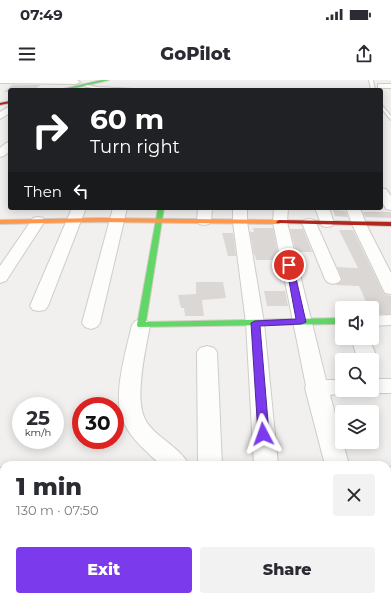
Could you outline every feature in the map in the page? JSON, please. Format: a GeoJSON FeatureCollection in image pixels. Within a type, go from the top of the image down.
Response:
{"type":"FeatureCollection","features":[{"type":"Feature","properties":{"kind":"street"},"geometry":{"type":"LineString","coordinates":[[35,88],[73,85],[107,80]]}},
{"type":"Feature","properties":{"kind":"street"},"geometry":{"type":"LineString","coordinates":[[0,81],[31,81],[73,85]]}},
{"type":"Feature","properties":{"kind":"street"},"geometry":{"type":"LineString","coordinates":[[23,88],[31,81]]}},
{"type":"Feature","properties":{"kind":"street"},"geometry":{"type":"LineString","coordinates":[[382,86],[391,86]]}},
{"type":"Feature","properties":{"kind":"street"},"geometry":{"type":"LineString","coordinates":[[2,122],[5,104]]}},
{"type":"Feature","properties":{"kind":"street"},"geometry":{"type":"LineString","coordinates":[[0,154],[8,147]]}},
{"type":"Feature","properties":{"kind":"street"},"geometry":{"type":"LineString","coordinates":[[383,194],[391,206]]}},
{"type":"Feature","properties":{"kind":"street"},"geometry":{"type":"LineString","coordinates":[[161,210],[132,375],[131,409],[134,420],[140,430],[173,461]]}},
{"type":"Feature","properties":{"kind":"street"},"geometry":{"type":"LineString","coordinates":[[323,210],[328,223]]}},
{"type":"Feature","properties":{"kind":"street"},"geometry":{"type":"LineString","coordinates":[[354,210],[359,224],[391,288]]}},
{"type":"Feature","properties":{"kind":"street"},"geometry":{"type":"LineString","coordinates":[[91,323],[118,213]]}},
{"type":"Feature","properties":{"kind":"street"},"geometry":{"type":"LineString","coordinates":[[0,222],[38,220],[77,214],[118,213],[159,221],[204,215],[281,215],[309,223],[391,224]]}},
{"type":"Feature","properties":{"kind":"street"},"geometry":{"type":"LineString","coordinates":[[39,306],[77,214]]}},
{"type":"Feature","properties":{"kind":"street"},"geometry":{"type":"LineString","coordinates":[[240,215],[255,323],[266,461]]}},
{"type":"Feature","properties":{"kind":"street"},"geometry":{"type":"LineString","coordinates":[[281,215],[301,322],[316,388],[336,461]]}},
{"type":"Feature","properties":{"kind":"street"},"geometry":{"type":"LineString","coordinates":[[0,278],[38,220]]}},
{"type":"Feature","properties":{"kind":"street"},"geometry":{"type":"LineString","coordinates":[[309,223],[333,279]]}},
{"type":"Feature","properties":{"kind":"street"},"geometry":{"type":"LineString","coordinates":[[379,321],[391,320]]}},
{"type":"Feature","properties":{"kind":"street"},"geometry":{"type":"LineString","coordinates":[[141,325],[335,321]]}},
{"type":"Feature","properties":{"kind":"street"},"geometry":{"type":"LineString","coordinates":[[207,352],[210,461]]}},
{"type":"Feature","properties":{"kind":"street"},"geometry":{"type":"LineString","coordinates":[[316,388],[335,387]]}},
{"type":"Feature","properties":{"kind":"lane"},"geometry":{"type":"LineString","coordinates":[[73,85],[97,88]]}},
{"type":"Feature","properties":{"kind":"lane"},"geometry":{"type":"LineString","coordinates":[[383,108],[391,119]]}},
{"type":"Feature","properties":{"kind":"building"},"geometry":{"type":"Polygon","coordinates":[[[12,85],[41,85],[36,88],[9,88],[12,85]]]}},
{"type":"Feature","properties":{"kind":"building"},"geometry":{"type":"Polygon","coordinates":[[[333,210],[345,211],[348,217],[335,216],[333,210]]]}},
{"type":"Feature","properties":{"kind":"building"},"geometry":{"type":"Polygon","coordinates":[[[363,212],[391,212],[391,218],[365,217],[363,212]]]}},
{"type":"Feature","properties":{"kind":"building"},"geometry":{"type":"Polygon","coordinates":[[[253,228],[273,228],[279,260],[256,260],[250,232],[254,232],[253,228]]]}},
{"type":"Feature","properties":{"kind":"building"},"geometry":{"type":"Polygon","coordinates":[[[290,229],[303,229],[312,252],[296,252],[290,229]]]}},
{"type":"Feature","properties":{"kind":"building"},"geometry":{"type":"Polygon","coordinates":[[[339,230],[353,230],[384,294],[391,296],[391,314],[379,314],[379,301],[366,301],[359,286],[335,285],[342,280],[337,267],[358,268],[339,230]]]}},
{"type":"Feature","properties":{"kind":"building"},"geometry":{"type":"Polygon","coordinates":[[[222,233],[233,233],[236,256],[228,256],[222,233]]]}},
{"type":"Feature","properties":{"kind":"building"},"geometry":{"type":"Polygon","coordinates":[[[196,282],[223,282],[226,298],[202,300],[204,316],[185,316],[184,308],[181,308],[178,295],[196,294],[196,282]]]}},
{"type":"Feature","properties":{"kind":"building"},"geometry":{"type":"Polygon","coordinates":[[[264,291],[285,291],[288,306],[267,306],[264,291]]]}},
{"type":"Feature","properties":{"kind":"traffic: fast"},"geometry":{"type":"LineString","coordinates":[[70,88],[107,80]]}},
{"type":"Feature","properties":{"kind":"traffic: fast"},"geometry":{"type":"LineString","coordinates":[[161,210],[141,325],[335,321]]}},
{"type":"Feature","properties":{"kind":"traffic: slow"},"geometry":{"type":"LineString","coordinates":[[0,222],[98,220],[279,222]]}},
{"type":"Feature","properties":{"kind":"traffic: jam"},"geometry":{"type":"LineString","coordinates":[[0,104],[8,102]]}},
{"type":"Feature","properties":{"kind":"traffic: jam"},"geometry":{"type":"LineString","coordinates":[[279,222],[391,224]]}},
{"type":"Feature","properties":{"kind":"route"},"geometry":{"type":"LineString","coordinates":[[263,434],[255,323],[301,322],[289,265]]}}]}
